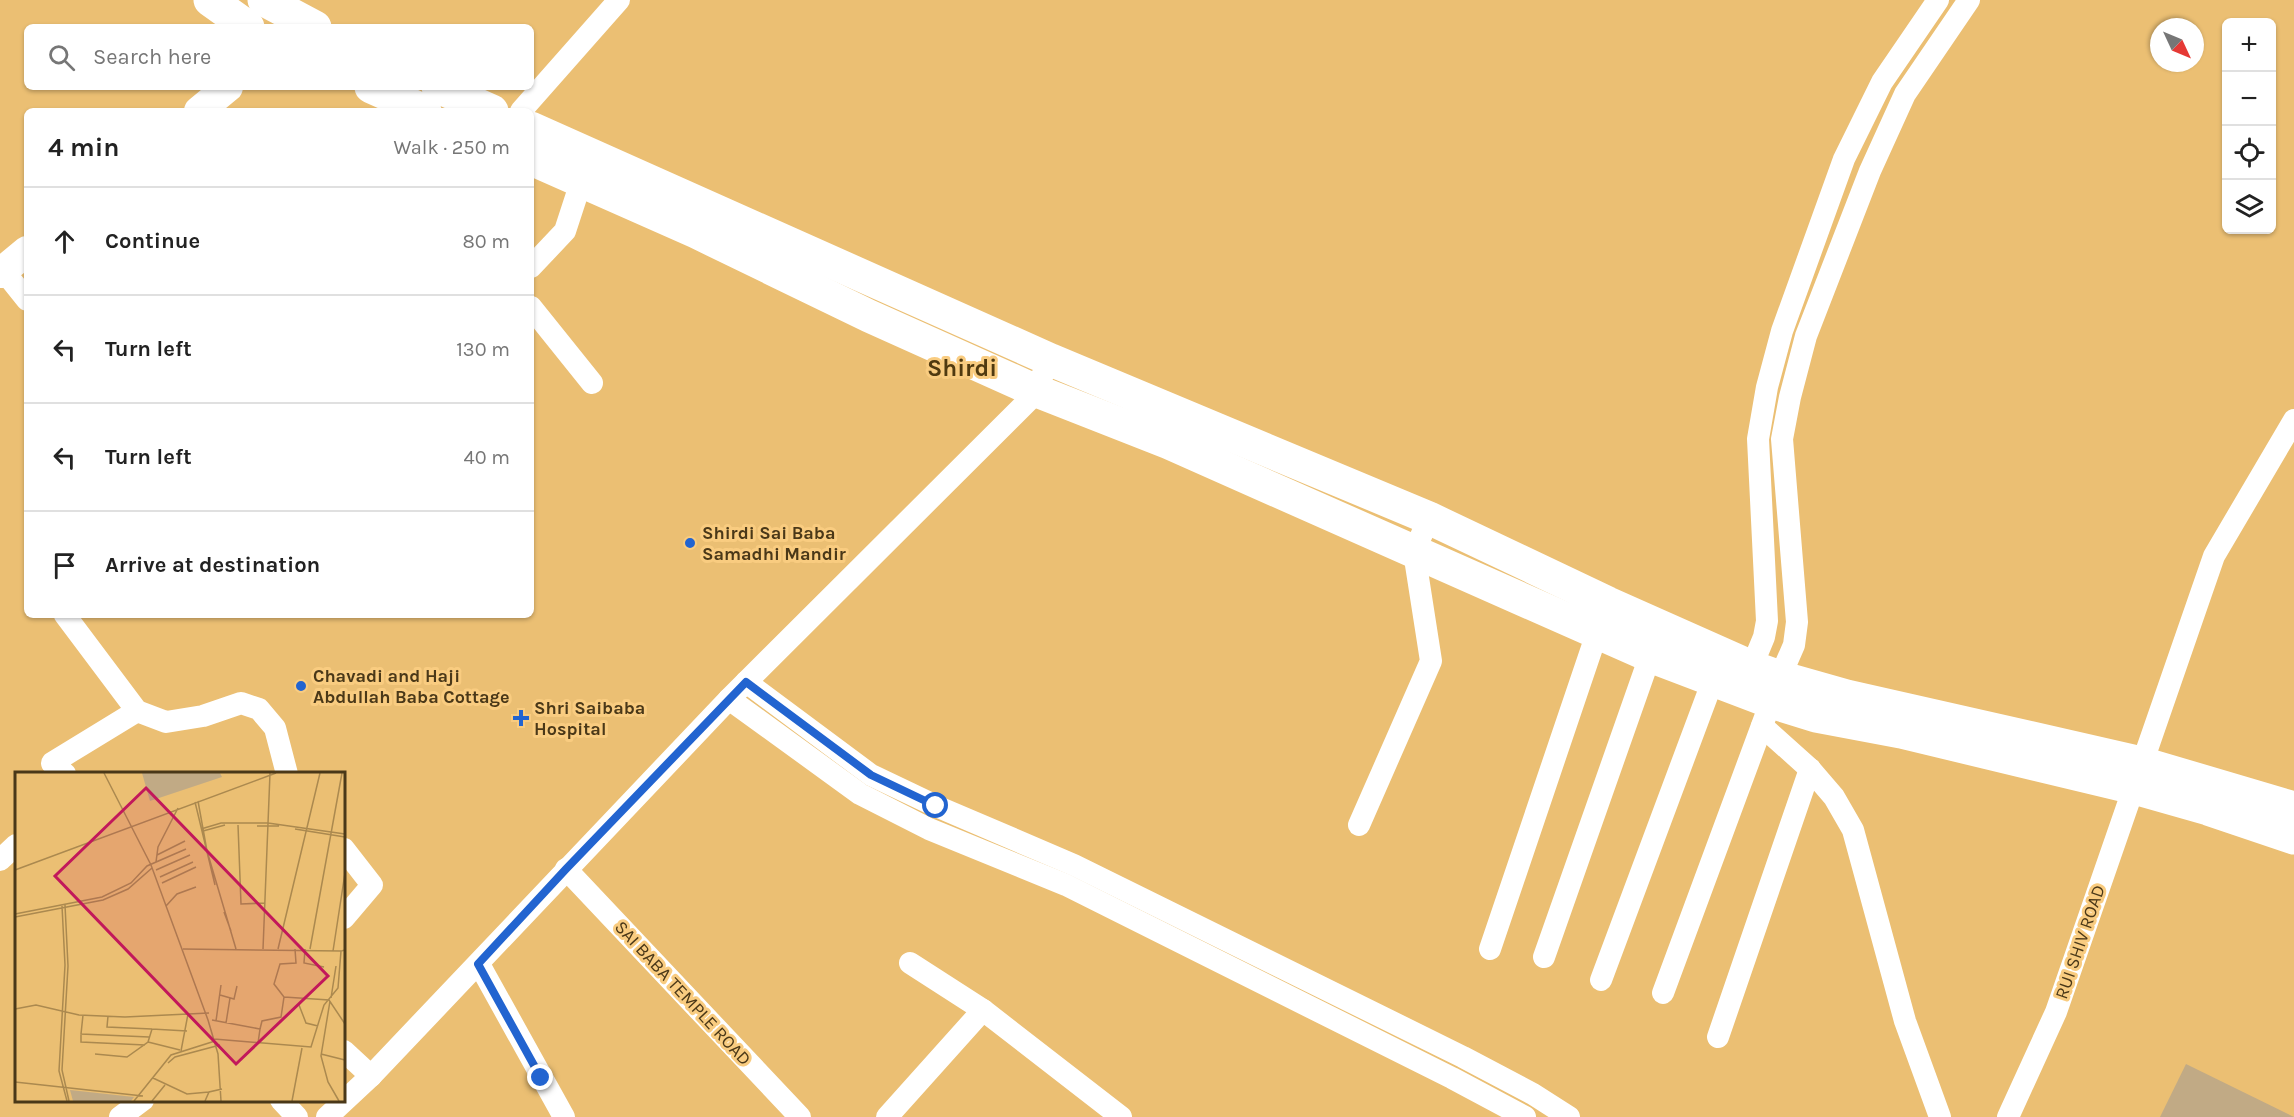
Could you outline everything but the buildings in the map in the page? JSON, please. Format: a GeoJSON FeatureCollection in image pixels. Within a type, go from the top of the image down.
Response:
{"type":"FeatureCollection","features":[{"type":"Feature","properties":{"kind":"highway"},"geometry":{"type":"LineString","coordinates":[[378,90],[418,108]]}},
{"type":"Feature","properties":{"kind":"highway"},"geometry":{"type":"LineString","coordinates":[[445,90],[485,108]]}},
{"type":"Feature","properties":{"kind":"highway"},"geometry":{"type":"LineString","coordinates":[[534,129],[1051,360],[1429,518],[1608,603],[1753,690]]}},
{"type":"Feature","properties":{"kind":"highway"},"geometry":{"type":"LineString","coordinates":[[534,160],[696,232],[869,316],[1034,390],[1169,443],[1650,656],[1753,690],[1847,696],[2138,775],[2294,808]]}},
{"type":"Feature","properties":{"kind":"highway"},"geometry":{"type":"LineString","coordinates":[[2138,775],[2208,809],[2294,838]]}},
{"type":"Feature","properties":{"kind":"main road"},"geometry":{"type":"LineString","coordinates":[[203,108],[224,90]]}},
{"type":"Feature","properties":{"kind":"main road"},"geometry":{"type":"LineString","coordinates":[[2,272],[24,254]]}},
{"type":"Feature","properties":{"kind":"street"},"geometry":{"type":"LineString","coordinates":[[1663,993],[1753,690],[1767,621],[1758,439],[1767,387],[1779,342],[1844,159],[1882,82],[1938,0]]}},
{"type":"Feature","properties":{"kind":"street"},"geometry":{"type":"LineString","coordinates":[[1601,980],[1753,690],[1794,645],[1797,622],[1782,439],[1806,336],[1870,171],[1905,94],[1969,0]]}},
{"type":"Feature","properties":{"kind":"street"},"geometry":{"type":"LineString","coordinates":[[524,108],[612,2]]}},
{"type":"Feature","properties":{"kind":"street"},"geometry":{"type":"LineString","coordinates":[[534,264],[565,231],[581,182]]}},
{"type":"Feature","properties":{"kind":"street"},"geometry":{"type":"LineString","coordinates":[[2,272],[24,297]]}},
{"type":"Feature","properties":{"kind":"street"},"geometry":{"type":"LineString","coordinates":[[534,314],[592,383]]}},
{"type":"Feature","properties":{"kind":"street"},"geometry":{"type":"LineString","coordinates":[[345,1100],[371,1076],[729,699],[1028,400],[1051,360]]}},
{"type":"Feature","properties":{"kind":"street","name":"RUI SHIV ROAD"},"geometry":{"type":"LineString","coordinates":[[2008,1117],[2056,1012],[2214,556],[2294,420]]}},
{"type":"Feature","properties":{"kind":"street"},"geometry":{"type":"LineString","coordinates":[[1359,825],[1431,661],[1414,552],[1429,518]]}},
{"type":"Feature","properties":{"kind":"street"},"geometry":{"type":"LineString","coordinates":[[67,618],[137,711],[166,722],[203,716],[241,703],[259,709],[275,728],[286,772]]}},
{"type":"Feature","properties":{"kind":"street"},"geometry":{"type":"LineString","coordinates":[[1490,949],[1597,633]]}},
{"type":"Feature","properties":{"kind":"street"},"geometry":{"type":"LineString","coordinates":[[1544,957],[1650,656]]}},
{"type":"Feature","properties":{"kind":"street"},"geometry":{"type":"LineString","coordinates":[[746,682],[871,775],[1105,880],[1463,1056],[1533,1094],[1569,1117]]}},
{"type":"Feature","properties":{"kind":"street"},"geometry":{"type":"LineString","coordinates":[[1753,690],[1810,769],[1834,797],[1853,830],[1905,1021],[1940,1117]]}},
{"type":"Feature","properties":{"kind":"street"},"geometry":{"type":"LineString","coordinates":[[729,699],[860,794],[929,829],[1066,885],[1441,1072],[1525,1117]]}},
{"type":"Feature","properties":{"kind":"street"},"geometry":{"type":"LineString","coordinates":[[63,772],[52,763],[137,711]]}},
{"type":"Feature","properties":{"kind":"street"},"geometry":{"type":"LineString","coordinates":[[1718,1038],[1810,769]]}},
{"type":"Feature","properties":{"kind":"street"},"geometry":{"type":"LineString","coordinates":[[0,860],[15,846]]}},
{"type":"Feature","properties":{"kind":"street"},"geometry":{"type":"LineString","coordinates":[[345,850],[372,885],[345,917]]}},
{"type":"Feature","properties":{"kind":"street","name":"SAI BABA TEMPLE ROAD"},"geometry":{"type":"LineString","coordinates":[[566,869],[800,1117]]}},
{"type":"Feature","properties":{"kind":"street"},"geometry":{"type":"LineString","coordinates":[[910,963],[983,1010],[1121,1117]]}},
{"type":"Feature","properties":{"kind":"street"},"geometry":{"type":"LineString","coordinates":[[478,964],[564,1117]]}},
{"type":"Feature","properties":{"kind":"street"},"geometry":{"type":"LineString","coordinates":[[887,1117],[983,1010]]}},
{"type":"Feature","properties":{"kind":"street"},"geometry":{"type":"LineString","coordinates":[[345,1052],[371,1076]]}},
{"type":"Feature","properties":{"kind":"street"},"geometry":{"type":"LineString","coordinates":[[120,1117],[142,1102]]}},
{"type":"Feature","properties":{"kind":"street"},"geometry":{"type":"LineString","coordinates":[[282,1102],[297,1117]]}},
{"type":"Feature","properties":{"kind":"street"},"geometry":{"type":"LineString","coordinates":[[327,1117],[343,1102]]}},
{"type":"Feature","properties":{"kind":"shaded area"},"geometry":{"type":"Polygon","coordinates":[[[2186,1064],[2294,1117],[2160,1117],[2186,1064]]]}},
{"type":"Feature","properties":{"kind":"place","name":"Shirdi Sai Baba Samadhi Mandir"},"geometry":{"type":"Point","coordinates":[690,543]}},
{"type":"Feature","properties":{"kind":"place","name":"Chavadi and Haji Abdullah Baba Cottage"},"geometry":{"type":"Point","coordinates":[301,686]}},
{"type":"Feature","properties":{"kind":"place","name":"Shri Saibaba Hospital"},"geometry":{"type":"Point","coordinates":[521,718]}},
{"type":"Feature","properties":{"kind":"district","name":"Shirdi"},"geometry":{"type":"Point","coordinates":[962,368]}},
{"type":"Feature","properties":{"kind":"route"},"geometry":{"type":"LineString","coordinates":[[541,1078],[478,964],[746,682],[871,775],[936,806]]}}]}
